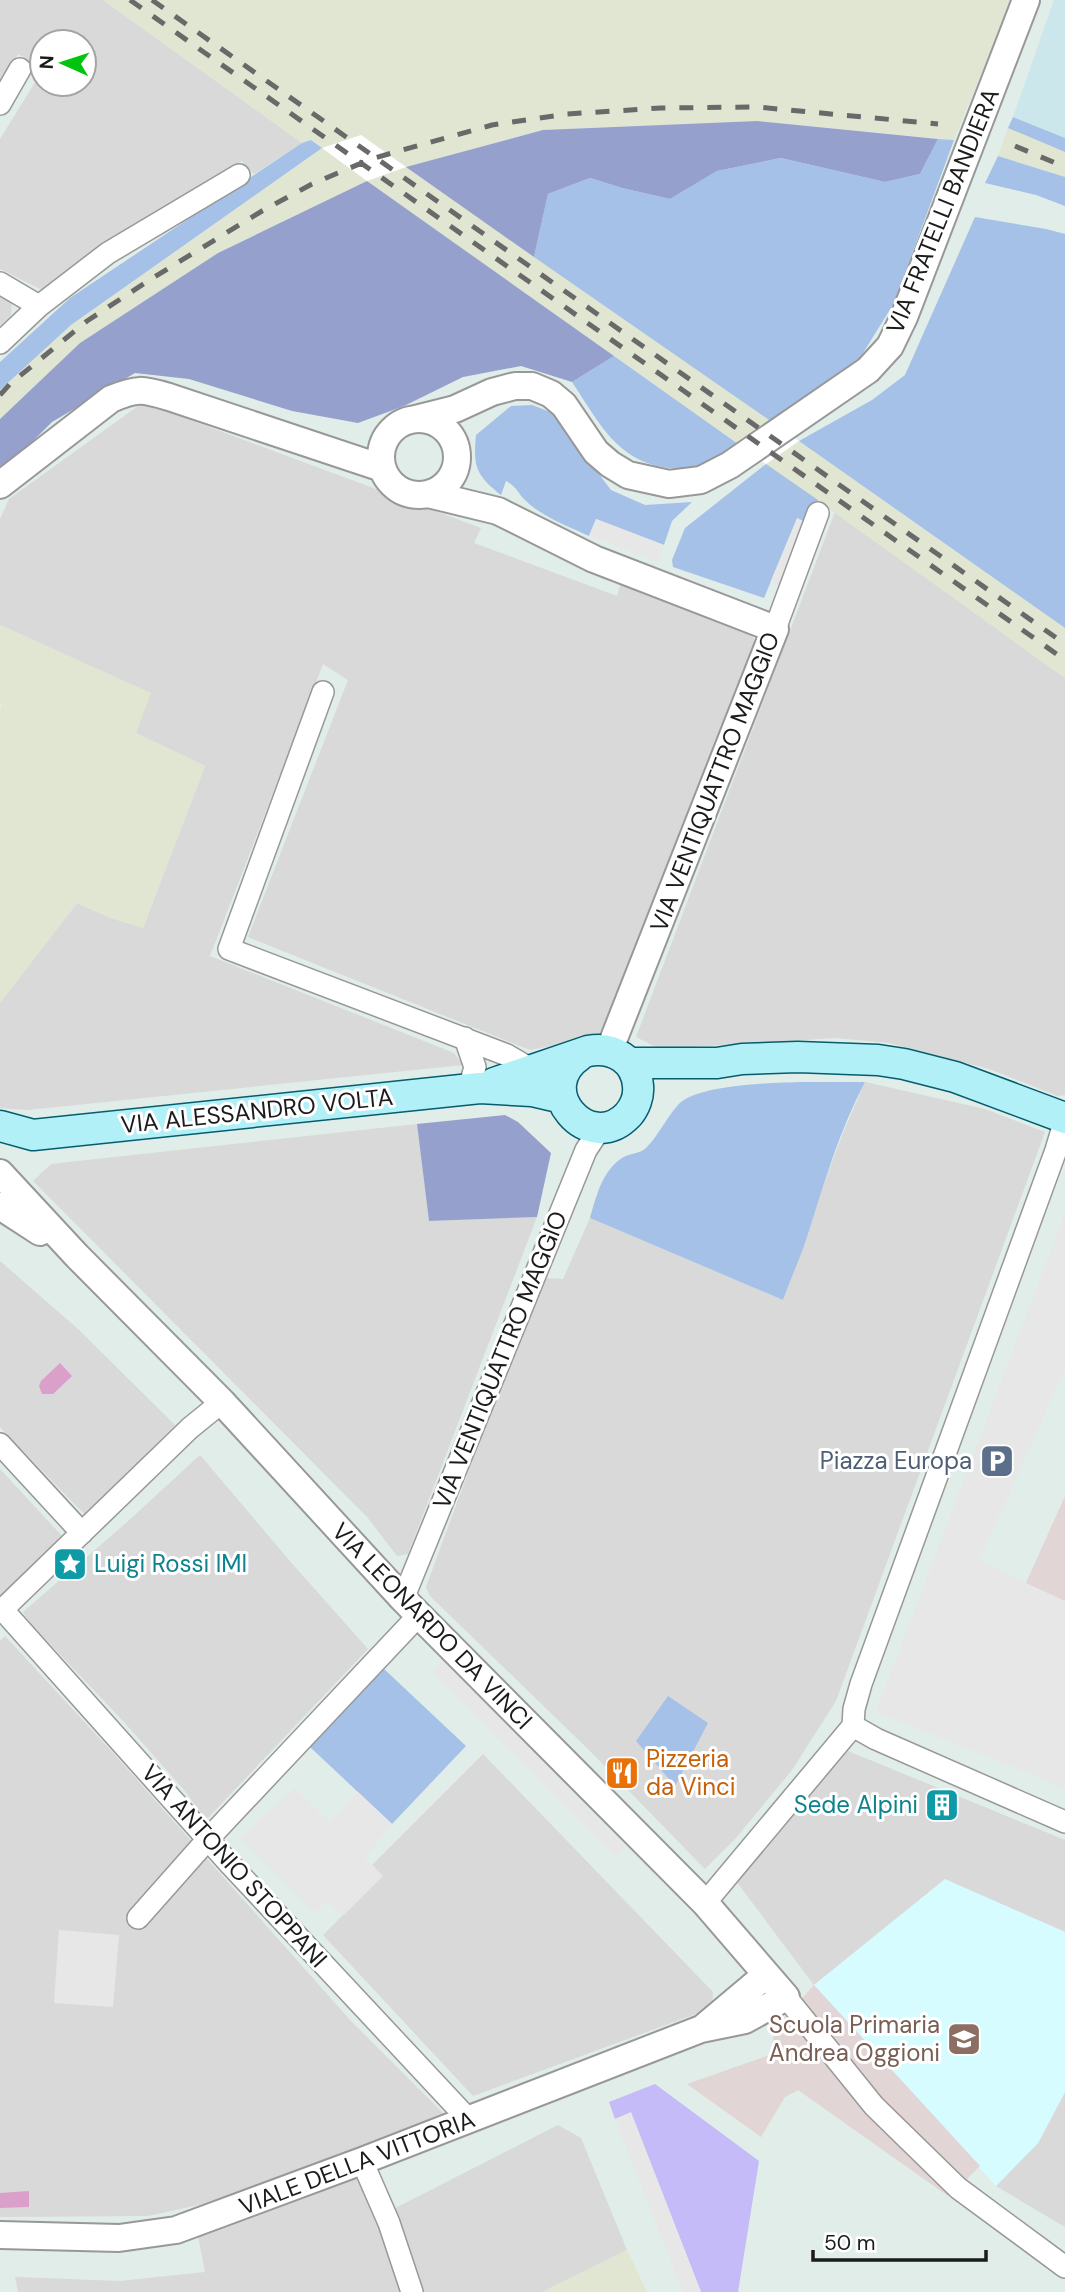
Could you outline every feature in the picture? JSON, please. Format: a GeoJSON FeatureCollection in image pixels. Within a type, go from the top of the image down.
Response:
{"type":"FeatureCollection","features":[{"type":"Feature","properties":{"kind":"main road","name":"VIA ALESSANDRO VOLTA"},"geometry":{"type":"LineString","coordinates":[[475,1088],[593,1050],[619,1057],[717,1063],[755,1058],[854,1058],[904,1064],[978,1084],[1065,1119]]}},
{"type":"Feature","properties":{"kind":"main road"},"geometry":{"type":"LineString","coordinates":[[580,1055],[569,1063],[563,1074],[560,1087],[562,1098],[567,1110],[578,1121],[605,1127]]}},
{"type":"Feature","properties":{"kind":"main road"},"geometry":{"type":"LineString","coordinates":[[619,1057],[637,1079],[636,1101]]}},
{"type":"Feature","properties":{"kind":"main road","name":"VIA ALESSANDRO VOLTA"},"geometry":{"type":"LineString","coordinates":[[605,1127],[626,1117],[636,1101],[668,1080],[717,1063]]}},
{"type":"Feature","properties":{"kind":"main road","name":"VIA ALESSANDRO VOLTA"},"geometry":{"type":"LineString","coordinates":[[0,1151],[33,1135],[475,1088],[532,1091],[562,1098]]}},
{"type":"Feature","properties":{"kind":"main road","name":"VIA ALESSANDRO VOLTA"},"geometry":{"type":"LineString","coordinates":[[0,1126],[33,1135]]}},
{"type":"Feature","properties":{"kind":"street","name":"VIA FRATELLI BANDIERA"},"geometry":{"type":"LineString","coordinates":[[415,419],[455,409],[492,392],[514,386],[541,389],[564,405],[596,452],[628,475],[668,484],[684,483],[701,480],[730,465],[868,370],[890,346],[904,317],[1026,0]]}},
{"type":"Feature","properties":{"kind":"street"},"geometry":{"type":"LineString","coordinates":[[0,104],[20,69]]}},
{"type":"Feature","properties":{"kind":"street"},"geometry":{"type":"LineString","coordinates":[[0,343],[39,306],[108,253],[239,175]]}},
{"type":"Feature","properties":{"kind":"street"},"geometry":{"type":"LineString","coordinates":[[0,283],[39,306]]}},
{"type":"Feature","properties":{"kind":"street"},"geometry":{"type":"LineString","coordinates":[[0,485],[111,399],[132,390],[169,397],[382,468]]}},
{"type":"Feature","properties":{"kind":"street"},"geometry":{"type":"LineString","coordinates":[[428,494],[446,484],[473,401]]}},
{"type":"Feature","properties":{"kind":"street"},"geometry":{"type":"LineString","coordinates":[[498,511],[456,458],[455,444],[444,428],[432,421],[415,419],[403,421],[387,434],[380,451],[382,468],[392,485],[403,492],[428,494],[498,511],[594,559],[775,629]]}},
{"type":"Feature","properties":{"kind":"street","name":"VIA VENTIQUATTRO MAGGIO"},"geometry":{"type":"LineString","coordinates":[[619,1057],[818,513]]}},
{"type":"Feature","properties":{"kind":"street"},"geometry":{"type":"LineString","coordinates":[[323,692],[229,948],[465,1038],[507,1055],[531,1069]]}},
{"type":"Feature","properties":{"kind":"street"},"geometry":{"type":"LineString","coordinates":[[465,1038],[475,1068],[475,1088]]}},
{"type":"Feature","properties":{"kind":"street"},"geometry":{"type":"LineString","coordinates":[[705,1903],[853,1726],[854,1709],[861,1684],[1065,1119]]}},
{"type":"Feature","properties":{"kind":"street","name":"VIA VENTIQUATTRO MAGGIO"},"geometry":{"type":"LineString","coordinates":[[411,1607],[586,1150],[598,1132],[605,1127]]}},
{"type":"Feature","properties":{"kind":"street","name":"VIA LEONARDO DA VINCI"},"geometry":{"type":"LineString","coordinates":[[0,1173],[77,1256],[222,1402],[411,1607],[705,1903],[786,1997]]}},
{"type":"Feature","properties":{"kind":"street","name":"VIA LEONARDO DA VINCI"},"geometry":{"type":"LineString","coordinates":[[0,1206],[77,1256]]}},
{"type":"Feature","properties":{"kind":"street"},"geometry":{"type":"LineString","coordinates":[[1,1610],[190,1428],[222,1402]]}},
{"type":"Feature","properties":{"kind":"street"},"geometry":{"type":"LineString","coordinates":[[0,1444],[82,1533]]}},
{"type":"Feature","properties":{"kind":"street"},"geometry":{"type":"LineString","coordinates":[[138,1918],[411,1607]]}},
{"type":"Feature","properties":{"kind":"street","name":"VIA ANTONIO STOPPANI"},"geometry":{"type":"LineString","coordinates":[[1,1610],[208,1839],[469,2120]]}},
{"type":"Feature","properties":{"kind":"street"},"geometry":{"type":"LineString","coordinates":[[853,1726],[876,1739],[1065,1822]]}},
{"type":"Feature","properties":{"kind":"street","name":"VIALE DELLA VITTORIA"},"geometry":{"type":"LineString","coordinates":[[701,2029],[766,1975]]}},
{"type":"Feature","properties":{"kind":"street"},"geometry":{"type":"LineString","coordinates":[[786,1997],[874,2106],[958,2188],[1065,2267]]}},
{"type":"Feature","properties":{"kind":"street","name":"VIALE DELLA VITTORIA"},"geometry":{"type":"LineString","coordinates":[[0,2235],[119,2238],[176,2230],[701,2029],[745,2020],[786,1997]]}},
{"type":"Feature","properties":{"kind":"street"},"geometry":{"type":"LineString","coordinates":[[362,2161],[389,2223],[412,2292]]}},
{"type":"Feature","properties":{"kind":"shaded area"},"geometry":{"type":"Polygon","coordinates":[[[0,0],[103,0],[302,143],[254,174],[242,161],[42,290],[0,269],[0,139],[28,94],[28,98],[98,98],[98,28],[28,28],[28,60],[18,54],[0,86],[0,0]]]}},
{"type":"Feature","properties":{"kind":"shaded area"},"geometry":{"type":"Polygon","coordinates":[[[103,0],[1011,0],[954,140],[757,121],[543,130],[407,167],[772,422],[738,444],[367,181],[218,253],[80,343],[0,419],[0,390],[71,325],[322,148],[311,140],[302,143],[103,0]]]}},
{"type":"Feature","properties":{"kind":"shaded area"},"geometry":{"type":"Polygon","coordinates":[[[1054,0],[1065,0],[1065,138],[1013,117],[1054,0]]]}},
{"type":"Feature","properties":{"kind":"shaded area"},"geometry":{"type":"Polygon","coordinates":[[[1013,117],[1065,138],[1065,152],[1008,128],[1013,117]]]}},
{"type":"Feature","properties":{"kind":"shaded area"},"geometry":{"type":"Polygon","coordinates":[[[757,121],[938,139],[920,174],[885,182],[781,158],[717,171],[670,199],[590,178],[548,194],[534,257],[406,167],[543,130],[757,121]]]}},
{"type":"Feature","properties":{"kind":"shaded area"},"geometry":{"type":"Polygon","coordinates":[[[1008,128],[1065,152],[1065,177],[998,156],[1008,128]]]}},
{"type":"Feature","properties":{"kind":"shaded area"},"geometry":{"type":"Polygon","coordinates":[[[938,139],[954,140],[894,303],[860,358],[772,422],[534,257],[548,194],[590,178],[670,199],[717,171],[781,158],[885,182],[920,174],[938,139]]]}},
{"type":"Feature","properties":{"kind":"shaded area"},"geometry":{"type":"Polygon","coordinates":[[[311,140],[322,148],[71,325],[0,390],[0,362],[70,298],[302,143],[311,140]]]}},
{"type":"Feature","properties":{"kind":"shaded area"},"geometry":{"type":"Polygon","coordinates":[[[998,156],[1065,177],[1065,206],[1036,195],[985,183],[998,156]]]}},
{"type":"Feature","properties":{"kind":"shaded area"},"geometry":{"type":"Polygon","coordinates":[[[367,181],[614,356],[572,382],[521,366],[463,377],[404,406],[358,423],[292,411],[189,379],[135,373],[52,422],[0,474],[0,419],[80,343],[218,253],[367,181]]]}},
{"type":"Feature","properties":{"kind":"shaded area"},"geometry":{"type":"Polygon","coordinates":[[[975,217],[1065,234],[1065,628],[799,441],[872,400],[905,375],[975,217]]]}},
{"type":"Feature","properties":{"kind":"shaded area"},"geometry":{"type":"Polygon","coordinates":[[[0,295],[12,300],[11,315],[0,326],[0,295]]]}},
{"type":"Feature","properties":{"kind":"shaded area"},"geometry":{"type":"Polygon","coordinates":[[[614,356],[738,444],[705,463],[679,468],[650,464],[622,448],[601,425],[572,382],[614,356]]]}},
{"type":"Feature","properties":{"kind":"shaded area"},"geometry":{"type":"Polygon","coordinates":[[[150,405],[481,528],[474,543],[617,596],[621,582],[751,633],[758,647],[606,1035],[530,1050],[248,937],[348,680],[323,664],[210,956],[454,1053],[463,1065],[28,1110],[0,1108],[0,1003],[77,903],[108,917],[143,928],[205,766],[136,733],[150,693],[0,625],[0,519],[9,499],[138,406],[150,405]]]}},
{"type":"Feature","properties":{"kind":"shaded area"},"geometry":{"type":"Polygon","coordinates":[[[532,405],[553,413],[611,490],[645,505],[692,502],[672,521],[664,545],[596,519],[589,536],[539,511],[506,481],[501,495],[486,482],[476,463],[476,435],[511,406],[532,405]]]}},
{"type":"Feature","properties":{"kind":"shaded area"},"geometry":{"type":"Polygon","coordinates":[[[799,441],[1065,628],[1065,678],[766,464],[799,441]]]}},
{"type":"Feature","properties":{"kind":"shaded area"},"geometry":{"type":"Polygon","coordinates":[[[766,464],[818,500],[810,524],[797,519],[764,598],[673,567],[672,560],[685,528],[766,464]]]}},
{"type":"Feature","properties":{"kind":"shaded area"},"geometry":{"type":"Polygon","coordinates":[[[835,512],[1065,678],[1065,1095],[1058,1096],[989,1069],[889,1043],[836,1038],[660,1049],[636,1037],[835,512]]]}},
{"type":"Feature","properties":{"kind":"shaded area"},"geometry":{"type":"Polygon","coordinates":[[[797,518],[810,524],[783,588],[770,583],[797,518]]]}},
{"type":"Feature","properties":{"kind":"shaded area"},"geometry":{"type":"Polygon","coordinates":[[[596,519],[664,545],[658,562],[589,536],[596,519]]]}},
{"type":"Feature","properties":{"kind":"shaded area"},"geometry":{"type":"Polygon","coordinates":[[[0,625],[151,693],[136,733],[205,766],[143,928],[108,917],[77,903],[0,1003],[2,706],[0,625]]]}},
{"type":"Feature","properties":{"kind":"shaded area"},"geometry":{"type":"Polygon","coordinates":[[[865,1082],[985,1109],[1045,1132],[836,1701],[792,1770],[735,1839],[705,1869],[591,1752],[430,1596],[426,1587],[479,1443],[545,1278],[563,1279],[590,1218],[783,1300],[808,1234],[815,1207],[865,1082]]]}},
{"type":"Feature","properties":{"kind":"shaded area"},"geometry":{"type":"Polygon","coordinates":[[[865,1082],[840,1137],[783,1300],[590,1218],[609,1170],[622,1158],[646,1148],[678,1105],[688,1098],[737,1086],[865,1082]]]}},
{"type":"Feature","properties":{"kind":"shaded area"},"geometry":{"type":"Polygon","coordinates":[[[505,1115],[518,1122],[551,1153],[537,1217],[429,1221],[417,1124],[505,1115]]]}},
{"type":"Feature","properties":{"kind":"shaded area"},"geometry":{"type":"Polygon","coordinates":[[[417,1124],[429,1221],[537,1217],[408,1554],[397,1556],[368,1518],[33,1181],[51,1164],[417,1124]]]}},
{"type":"Feature","properties":{"kind":"shaded area","name":"Piazza Europa"},"geometry":{"type":"Polygon","coordinates":[[[1065,1213],[1065,1369],[979,1561],[1065,1601],[1065,1788],[876,1712],[1065,1213]]]}},
{"type":"Feature","properties":{"kind":"shaded area"},"geometry":{"type":"Polygon","coordinates":[[[0,1261],[78,1329],[175,1425],[86,1516],[0,1427],[0,1261]]]}},
{"type":"Feature","properties":{"kind":"shaded area"},"geometry":{"type":"Polygon","coordinates":[[[60,1363],[72,1376],[53,1394],[42,1394],[39,1386],[41,1381],[60,1363]]]}},
{"type":"Feature","properties":{"kind":"shaded area"},"geometry":{"type":"Polygon","coordinates":[[[200,1455],[368,1649],[206,1820],[185,1791],[31,1624],[23,1612],[200,1455]]]}},
{"type":"Feature","properties":{"kind":"shaded area"},"geometry":{"type":"Polygon","coordinates":[[[0,1469],[63,1537],[0,1596],[0,1469]]]}},
{"type":"Feature","properties":{"kind":"shaded area"},"geometry":{"type":"Polygon","coordinates":[[[1065,1496],[1065,1601],[1026,1583],[1065,1496]]]}},
{"type":"Feature","properties":{"kind":"shaded area"},"geometry":{"type":"Polygon","coordinates":[[[5,1636],[115,1755],[350,2020],[443,2113],[258,2192],[148,2216],[0,2217],[0,1641],[5,1636]]]}},
{"type":"Feature","properties":{"kind":"shaded area"},"geometry":{"type":"Polygon","coordinates":[[[444,1660],[626,1848],[615,1857],[432,1673],[444,1660]]]}},
{"type":"Feature","properties":{"kind":"shaded area"},"geometry":{"type":"Polygon","coordinates":[[[383,1668],[466,1746],[392,1824],[310,1747],[383,1668]]]}},
{"type":"Feature","properties":{"kind":"shaded area"},"geometry":{"type":"Polygon","coordinates":[[[668,1696],[708,1723],[675,1786],[636,1741],[668,1696]]]}},
{"type":"Feature","properties":{"kind":"shaded area"},"geometry":{"type":"Polygon","coordinates":[[[848,1751],[1065,1840],[1065,1932],[945,1880],[814,1985],[736,1881],[848,1751]]]}},
{"type":"Feature","properties":{"kind":"shaded area"},"geometry":{"type":"Polygon","coordinates":[[[483,1754],[713,1992],[712,2008],[473,2096],[323,1935],[382,1876],[372,1865],[483,1754]]]}},
{"type":"Feature","properties":{"kind":"shaded area"},"geometry":{"type":"Polygon","coordinates":[[[295,1788],[329,1821],[358,1792],[392,1824],[365,1858],[383,1876],[344,1915],[327,1901],[315,1913],[240,1838],[295,1788]]]}},
{"type":"Feature","properties":{"kind":"shaded area","name":"Scuola Primaria Andrea Oggioni"},"geometry":{"type":"Polygon","coordinates":[[[945,1879],[1065,1932],[1065,2092],[1038,2143],[996,2186],[814,1985],[945,1879]]]}},
{"type":"Feature","properties":{"kind":"shaded area"},"geometry":{"type":"Polygon","coordinates":[[[59,1930],[119,1935],[113,2007],[54,2003],[59,1930]]]}},
{"type":"Feature","properties":{"kind":"shaded area"},"geometry":{"type":"Polygon","coordinates":[[[814,1985],[980,2166],[948,2196],[798,2090],[785,2097],[761,2137],[687,2084],[770,2055],[775,2028],[814,1985]]]}},
{"type":"Feature","properties":{"kind":"shaded area"},"geometry":{"type":"Polygon","coordinates":[[[655,2084],[759,2161],[738,2292],[701,2292],[631,2113],[615,2119],[609,2102],[655,2084]]]}},
{"type":"Feature","properties":{"kind":"shaded area"},"geometry":{"type":"Polygon","coordinates":[[[1065,2092],[1065,2227],[996,2186],[1038,2143],[1065,2092]]]}},
{"type":"Feature","properties":{"kind":"shaded area"},"geometry":{"type":"Polygon","coordinates":[[[631,2112],[701,2292],[683,2292],[615,2119],[631,2112]]]}},
{"type":"Feature","properties":{"kind":"shaded area"},"geometry":{"type":"Polygon","coordinates":[[[558,2125],[581,2138],[627,2250],[542,2292],[18,2292],[15,2277],[120,2281],[205,2272],[198,2236],[360,2176],[376,2218],[558,2125]]]}},
{"type":"Feature","properties":{"kind":"shaded area"},"geometry":{"type":"Polygon","coordinates":[[[29,2191],[29,2207],[0,2208],[0,2193],[29,2191]]]}},
{"type":"Feature","properties":{"kind":"shaded area"},"geometry":{"type":"Polygon","coordinates":[[[627,2250],[647,2292],[542,2292],[627,2250]]]}},
{"type":"Feature","properties":{"kind":"pier"},"geometry":{"type":"Polygon","coordinates":[[[361,135],[406,167],[367,181],[322,148],[361,135]]]}},
{"type":"Feature","properties":{"kind":"pier"},"geometry":{"type":"Polygon","coordinates":[[[772,422],[799,441],[766,464],[738,444],[772,422]]]}},
{"type":"Feature","properties":{"kind":"railway"},"geometry":{"type":"LineString","coordinates":[[130,0],[1065,660]]}},
{"type":"Feature","properties":{"kind":"railway"},"geometry":{"type":"LineString","coordinates":[[152,0],[1065,644]]}},
{"type":"Feature","properties":{"kind":"railway"},"geometry":{"type":"LineString","coordinates":[[0,395],[87,321],[151,279],[262,211],[312,184],[371,159],[492,125],[567,114],[661,108],[757,107],[938,124]]}},
{"type":"Feature","properties":{"kind":"railway"},"geometry":{"type":"LineString","coordinates":[[1015,146],[1065,167]]}},
{"type":"Feature","properties":{"kind":"place","name":"Piazza Europa"},"geometry":{"type":"Point","coordinates":[997,1461]}},
{"type":"Feature","properties":{"kind":"place","name":"Luigi Rossi IMI"},"geometry":{"type":"Point","coordinates":[70,1564]}},
{"type":"Feature","properties":{"kind":"place","name":"Pizzeria da Vinci"},"geometry":{"type":"Point","coordinates":[622,1773]}},
{"type":"Feature","properties":{"kind":"place","name":"Sede Alpini"},"geometry":{"type":"Point","coordinates":[942,1805]}},
{"type":"Feature","properties":{"kind":"place","name":"Scuola Primaria Andrea Oggioni"},"geometry":{"type":"Point","coordinates":[964,2039]}}]}
